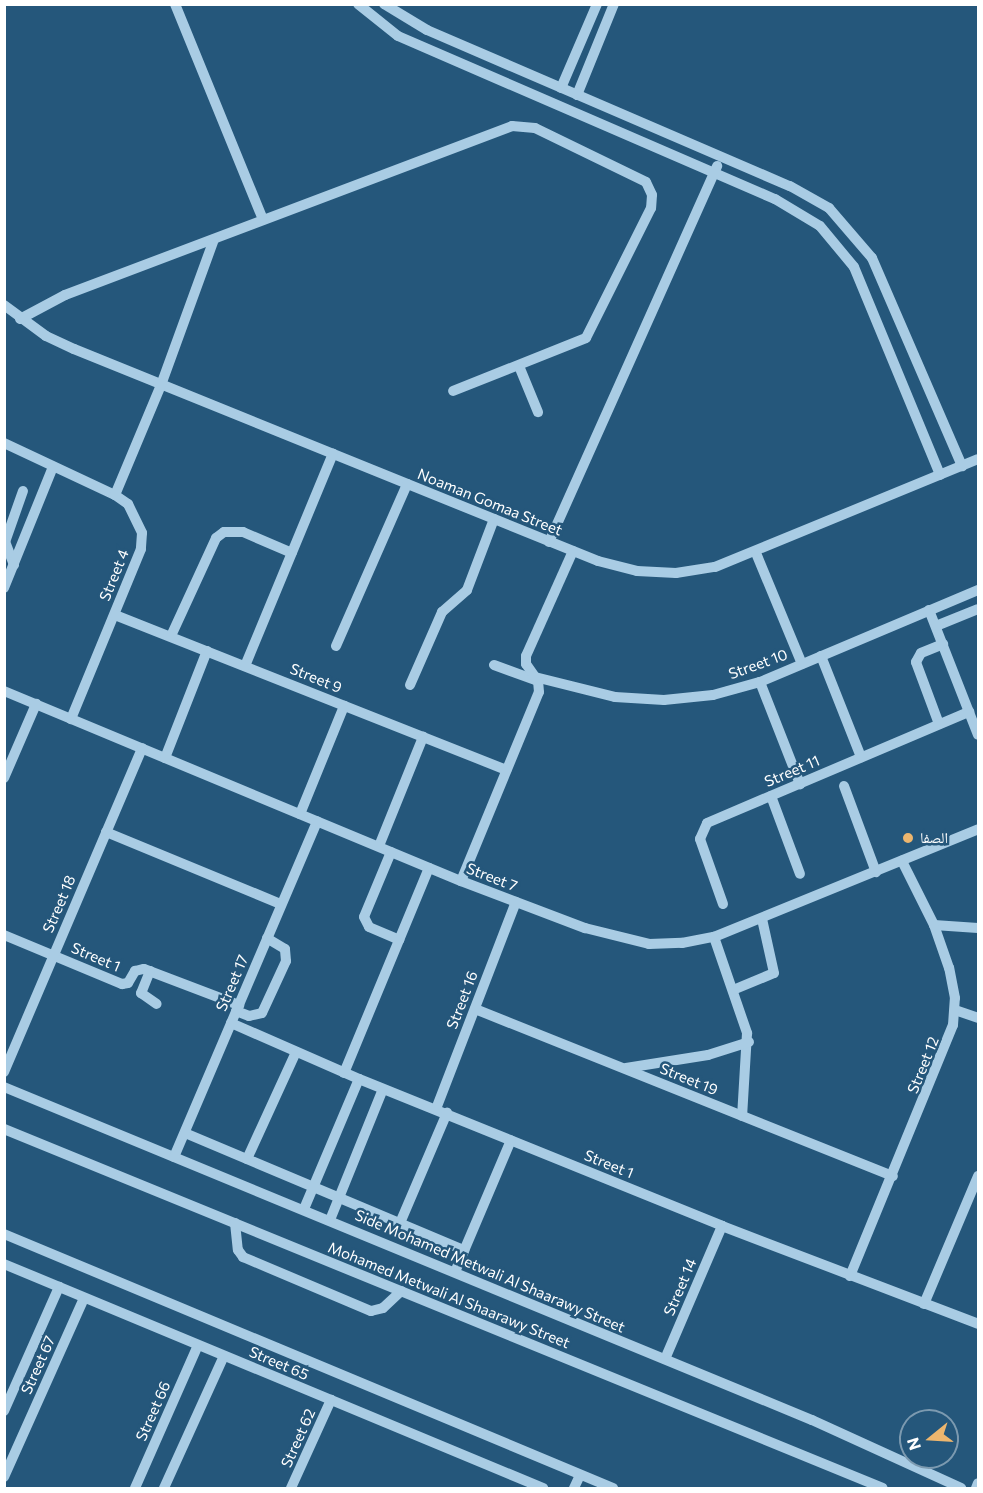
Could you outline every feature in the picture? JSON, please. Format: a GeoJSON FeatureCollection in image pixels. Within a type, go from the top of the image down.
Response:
{"type":"FeatureCollection","features":[{"type":"Feature","properties":{"kind":"street"},"geometry":{"type":"LineString","coordinates":[[175,4],[263,220]]}},
{"type":"Feature","properties":{"kind":"street"},"geometry":{"type":"LineString","coordinates":[[358,4],[398,36],[799,210],[839,245],[866,291],[940,475]]}},
{"type":"Feature","properties":{"kind":"street"},"geometry":{"type":"LineString","coordinates":[[384,4],[408,21],[810,196],[829,208],[860,240],[883,281],[962,466]]}},
{"type":"Feature","properties":{"kind":"street"},"geometry":{"type":"LineString","coordinates":[[561,88],[597,4]]}},
{"type":"Feature","properties":{"kind":"street"},"geometry":{"type":"LineString","coordinates":[[576,95],[614,4]]}},
{"type":"Feature","properties":{"kind":"street"},"geometry":{"type":"LineString","coordinates":[[538,96],[544,81]]}},
{"type":"Feature","properties":{"kind":"street"},"geometry":{"type":"LineString","coordinates":[[20,319],[65,295],[512,126],[535,128],[637,175],[646,182],[653,202],[593,329],[574,345],[453,391]]}},
{"type":"Feature","properties":{"kind":"street"},"geometry":{"type":"LineString","coordinates":[[549,542],[720,158]]}},
{"type":"Feature","properties":{"kind":"street"},"geometry":{"type":"LineString","coordinates":[[115,495],[161,385],[214,238]]}},
{"type":"Feature","properties":{"kind":"street","name":"Noaman Gomaa Street"},"geometry":{"type":"LineString","coordinates":[[4,305],[46,336],[161,385],[549,542],[637,571],[676,573],[715,567],[756,553],[978,459]]}},
{"type":"Feature","properties":{"kind":"street"},"geometry":{"type":"LineString","coordinates":[[519,366],[538,412]]}},
{"type":"Feature","properties":{"kind":"street","name":"Street 4"},"geometry":{"type":"LineString","coordinates":[[4,443],[115,495],[128,504],[142,533],[141,549],[71,719]]}},
{"type":"Feature","properties":{"kind":"street"},"geometry":{"type":"LineString","coordinates":[[245,666],[333,454]]}},
{"type":"Feature","properties":{"kind":"street"},"geometry":{"type":"LineString","coordinates":[[4,588],[53,467]]}},
{"type":"Feature","properties":{"kind":"street"},"geometry":{"type":"LineString","coordinates":[[336,646],[407,484]]}},
{"type":"Feature","properties":{"kind":"street"},"geometry":{"type":"LineString","coordinates":[[14,565],[5,542],[23,491]]}},
{"type":"Feature","properties":{"kind":"street"},"geometry":{"type":"LineString","coordinates":[[410,685],[442,612],[467,590],[494,519]]}},
{"type":"Feature","properties":{"kind":"street"},"geometry":{"type":"LineString","coordinates":[[171,636],[216,538],[224,532],[243,532],[292,553]]}},
{"type":"Feature","properties":{"kind":"street"},"geometry":{"type":"LineString","coordinates":[[461,881],[539,692],[537,679],[527,668],[526,656],[573,551]]}},
{"type":"Feature","properties":{"kind":"street"},"geometry":{"type":"LineString","coordinates":[[756,553],[802,664]]}},
{"type":"Feature","properties":{"kind":"street","name":"Street 10"},"geometry":{"type":"LineString","coordinates":[[494,665],[590,693],[639,700],[705,696],[760,682],[978,590]]}},
{"type":"Feature","properties":{"kind":"street"},"geometry":{"type":"LineString","coordinates":[[936,626],[978,609]]}},
{"type":"Feature","properties":{"kind":"street"},"geometry":{"type":"LineString","coordinates":[[929,610],[978,735]]}},
{"type":"Feature","properties":{"kind":"street","name":"Street 9"},"geometry":{"type":"LineString","coordinates":[[115,615],[506,770]]}},
{"type":"Feature","properties":{"kind":"street"},"geometry":{"type":"LineString","coordinates":[[939,724],[916,662],[921,653],[943,644]]}},
{"type":"Feature","properties":{"kind":"street"},"geometry":{"type":"LineString","coordinates":[[165,758],[207,651]]}},
{"type":"Feature","properties":{"kind":"street"},"geometry":{"type":"LineString","coordinates":[[821,656],[861,757]]}},
{"type":"Feature","properties":{"kind":"street"},"geometry":{"type":"LineString","coordinates":[[760,682],[800,784]]}},
{"type":"Feature","properties":{"kind":"street","name":"Street 7"},"geometry":{"type":"LineString","coordinates":[[4,691],[461,881],[617,939],[682,943],[714,937],[978,829]]}},
{"type":"Feature","properties":{"kind":"street"},"geometry":{"type":"LineString","coordinates":[[4,778],[36,704]]}},
{"type":"Feature","properties":{"kind":"street"},"geometry":{"type":"LineString","coordinates":[[300,814],[344,706]]}},
{"type":"Feature","properties":{"kind":"street","name":"Street 11"},"geometry":{"type":"LineString","coordinates":[[723,904],[700,839],[703,827],[969,712]]}},
{"type":"Feature","properties":{"kind":"street"},"geometry":{"type":"LineString","coordinates":[[379,846],[423,737]]}},
{"type":"Feature","properties":{"kind":"street","name":"Street 18"},"geometry":{"type":"LineString","coordinates":[[4,1072],[142,748]]}},
{"type":"Feature","properties":{"kind":"street"},"geometry":{"type":"LineString","coordinates":[[844,786],[876,872]]}},
{"type":"Feature","properties":{"kind":"street"},"geometry":{"type":"LineString","coordinates":[[771,796],[800,874]]}},
{"type":"Feature","properties":{"kind":"street","name":"Street 17"},"geometry":{"type":"LineString","coordinates":[[174,1157],[317,821]]}},
{"type":"Feature","properties":{"kind":"street"},"geometry":{"type":"LineString","coordinates":[[106,832],[281,904]]}},
{"type":"Feature","properties":{"kind":"street"},"geometry":{"type":"LineString","coordinates":[[391,852],[364,917],[369,927],[399,940]]}},
{"type":"Feature","properties":{"kind":"street","name":"Street 12"},"geometry":{"type":"LineString","coordinates":[[850,1276],[950,1038],[955,1010],[953,983],[934,925],[902,861]]}},
{"type":"Feature","properties":{"kind":"street"},"geometry":{"type":"LineString","coordinates":[[344,1073],[429,868]]}},
{"type":"Feature","properties":{"kind":"street","name":"Street 16"},"geometry":{"type":"LineString","coordinates":[[400,1223],[442,1111],[475,1009],[516,902]]}},
{"type":"Feature","properties":{"kind":"street"},"geometry":{"type":"LineString","coordinates":[[733,990],[774,973],[762,919]]}},
{"type":"Feature","properties":{"kind":"street"},"geometry":{"type":"LineString","coordinates":[[934,925],[978,928]]}},
{"type":"Feature","properties":{"kind":"street","name":"Street 1"},"geometry":{"type":"LineString","coordinates":[[4,935],[122,984],[128,983],[138,969],[150,971]]}},
{"type":"Feature","properties":{"kind":"street"},"geometry":{"type":"LineString","coordinates":[[714,937],[749,1042],[742,1116]]}},
{"type":"Feature","properties":{"kind":"street"},"geometry":{"type":"LineString","coordinates":[[158,1004],[141,993],[150,971],[254,1016],[266,1009],[287,957],[282,946],[267,938]]}},
{"type":"Feature","properties":{"kind":"street","name":"Street 19"},"geometry":{"type":"LineString","coordinates":[[475,1009],[893,1176]]}},
{"type":"Feature","properties":{"kind":"street"},"geometry":{"type":"LineString","coordinates":[[955,1010],[978,1018]]}},
{"type":"Feature","properties":{"kind":"street","name":"Street 1"},"geometry":{"type":"LineString","coordinates":[[231,1023],[344,1073],[722,1226],[978,1324]]}},
{"type":"Feature","properties":{"kind":"street"},"geometry":{"type":"LineString","coordinates":[[624,1068],[708,1055],[749,1042]]}},
{"type":"Feature","properties":{"kind":"street"},"geometry":{"type":"LineString","coordinates":[[248,1159],[296,1052]]}},
{"type":"Feature","properties":{"kind":"street"},"geometry":{"type":"LineString","coordinates":[[304,1209],[359,1079]]}},
{"type":"Feature","properties":{"kind":"street","name":"Side Mohamed Metwali Al Shaarawy Street"},"geometry":{"type":"LineString","coordinates":[[4,1087],[812,1420],[962,1488]]}},
{"type":"Feature","properties":{"kind":"street"},"geometry":{"type":"LineString","coordinates":[[330,1220],[383,1089]]}},
{"type":"Feature","properties":{"kind":"street","name":"Mohamed Metwali Al Shaarawy Street"},"geometry":{"type":"LineString","coordinates":[[4,1129],[883,1488]]}},
{"type":"Feature","properties":{"kind":"street"},"geometry":{"type":"LineString","coordinates":[[185,1133],[464,1250]]}},
{"type":"Feature","properties":{"kind":"street"},"geometry":{"type":"LineString","coordinates":[[455,1272],[511,1140]]}},
{"type":"Feature","properties":{"kind":"street"},"geometry":{"type":"LineString","coordinates":[[924,1304],[978,1176]]}},
{"type":"Feature","properties":{"kind":"street"},"geometry":{"type":"LineString","coordinates":[[235,1223],[238,1250],[243,1257],[371,1311],[379,1310],[401,1291]]}},
{"type":"Feature","properties":{"kind":"street","name":"Street 14"},"geometry":{"type":"LineString","coordinates":[[665,1359],[722,1226]]}},
{"type":"Feature","properties":{"kind":"street"},"geometry":{"type":"LineString","coordinates":[[4,1234],[613,1488]]}},
{"type":"Feature","properties":{"kind":"street","name":"Street 65"},"geometry":{"type":"LineString","coordinates":[[4,1264],[543,1488]]}},
{"type":"Feature","properties":{"kind":"street","name":"Street 67"},"geometry":{"type":"LineString","coordinates":[[4,1411],[59,1287]]}},
{"type":"Feature","properties":{"kind":"street","name":"Street 67"},"geometry":{"type":"LineString","coordinates":[[4,1477],[84,1298]]}},
{"type":"Feature","properties":{"kind":"street","name":"Street 66"},"geometry":{"type":"LineString","coordinates":[[135,1488],[198,1345]]}},
{"type":"Feature","properties":{"kind":"street"},"geometry":{"type":"LineString","coordinates":[[164,1488],[224,1356]]}},
{"type":"Feature","properties":{"kind":"street","name":"Street 62"},"geometry":{"type":"LineString","coordinates":[[291,1488],[331,1400]]}},
{"type":"Feature","properties":{"kind":"street"},"geometry":{"type":"LineString","coordinates":[[574,1488],[580,1475]]}},
{"type":"Feature","properties":{"kind":"street"},"geometry":{"type":"LineString","coordinates":[[976,1488],[978,1483]]}},
{"type":"Feature","properties":{"kind":"place","name":"الصفا"},"geometry":{"type":"Point","coordinates":[908,838]}}]}
